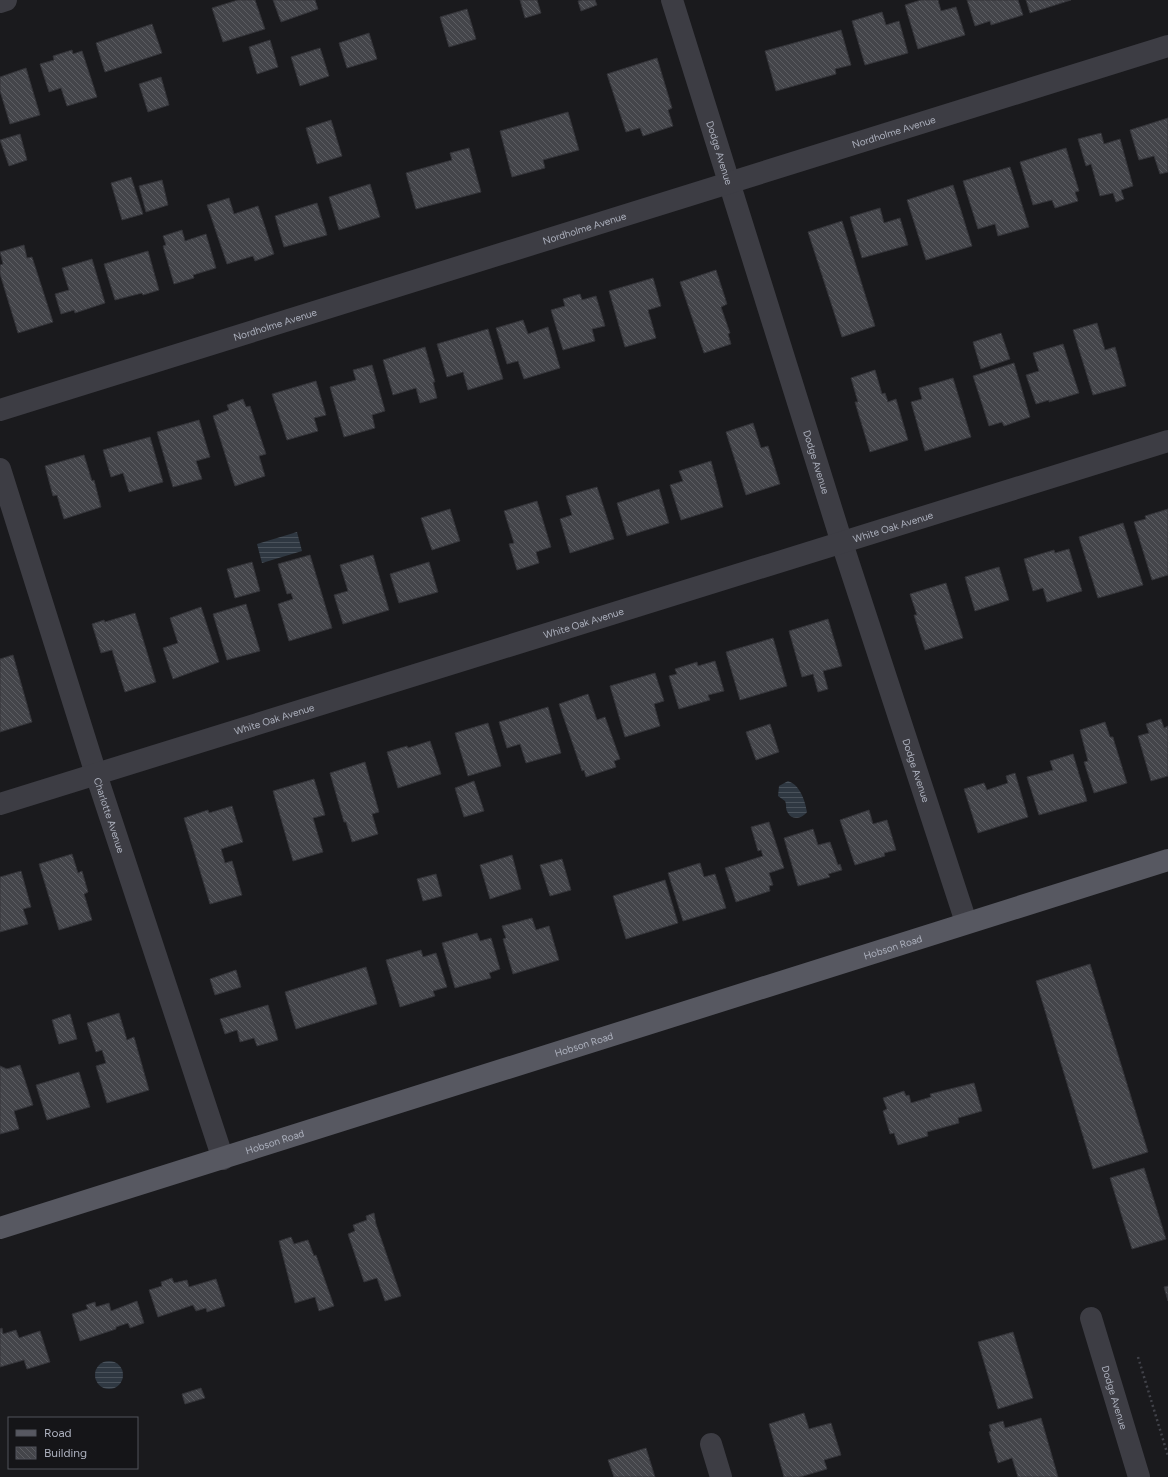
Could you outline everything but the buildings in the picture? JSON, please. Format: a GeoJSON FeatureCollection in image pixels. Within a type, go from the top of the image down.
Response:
{"type":"FeatureCollection","features":[{"type":"Feature","properties":{"kind":"main road","name":"Hobson Road"},"geometry":{"type":"LineString","coordinates":[[0,1228],[223,1159],[966,922],[1167,863]]}},
{"type":"Feature","properties":{"kind":"street"},"geometry":{"type":"LineString","coordinates":[[0,2],[6,0]]}},
{"type":"Feature","properties":{"kind":"street","name":"Dodge Avenue"},"geometry":{"type":"LineString","coordinates":[[672,0],[731,183],[842,543],[966,922]]}},
{"type":"Feature","properties":{"kind":"street","name":"Nordholme Avenue"},"geometry":{"type":"LineString","coordinates":[[0,410],[1168,46]]}},
{"type":"Feature","properties":{"kind":"street","name":"White Oak Avenue"},"geometry":{"type":"LineString","coordinates":[[0,804],[1168,441]]}},
{"type":"Feature","properties":{"kind":"street","name":"Charlotte Avenue"},"geometry":{"type":"LineString","coordinates":[[0,469],[96,774],[223,1159]]}},
{"type":"Feature","properties":{"kind":"street","name":"Dodge Avenue"},"geometry":{"type":"LineString","coordinates":[[1091,1318],[1140,1477]]}},
{"type":"Feature","properties":{"kind":"street"},"geometry":{"type":"LineString","coordinates":[[711,1444],[721,1477]]}},
{"type":"Feature","properties":{"kind":"path"},"geometry":{"type":"LineString","coordinates":[[1138,1357],[1168,1456]]}},
{"type":"Feature","properties":{"kind":"shaded area"},"geometry":{"type":"Polygon","coordinates":[[[297,532],[302,551],[262,563],[257,544],[297,532]]]}},
{"type":"Feature","properties":{"kind":"shaded area"},"geometry":{"type":"Polygon","coordinates":[[[788,781],[799,789],[805,803],[807,812],[798,818],[790,816],[785,801],[778,796],[779,786],[788,781]]]}},
{"type":"Feature","properties":{"kind":"shaded area"},"geometry":{"type":"Polygon","coordinates":[[[109,1361],[119,1365],[123,1375],[119,1385],[109,1389],[99,1385],[95,1375],[99,1365],[109,1361]]]}}]}
